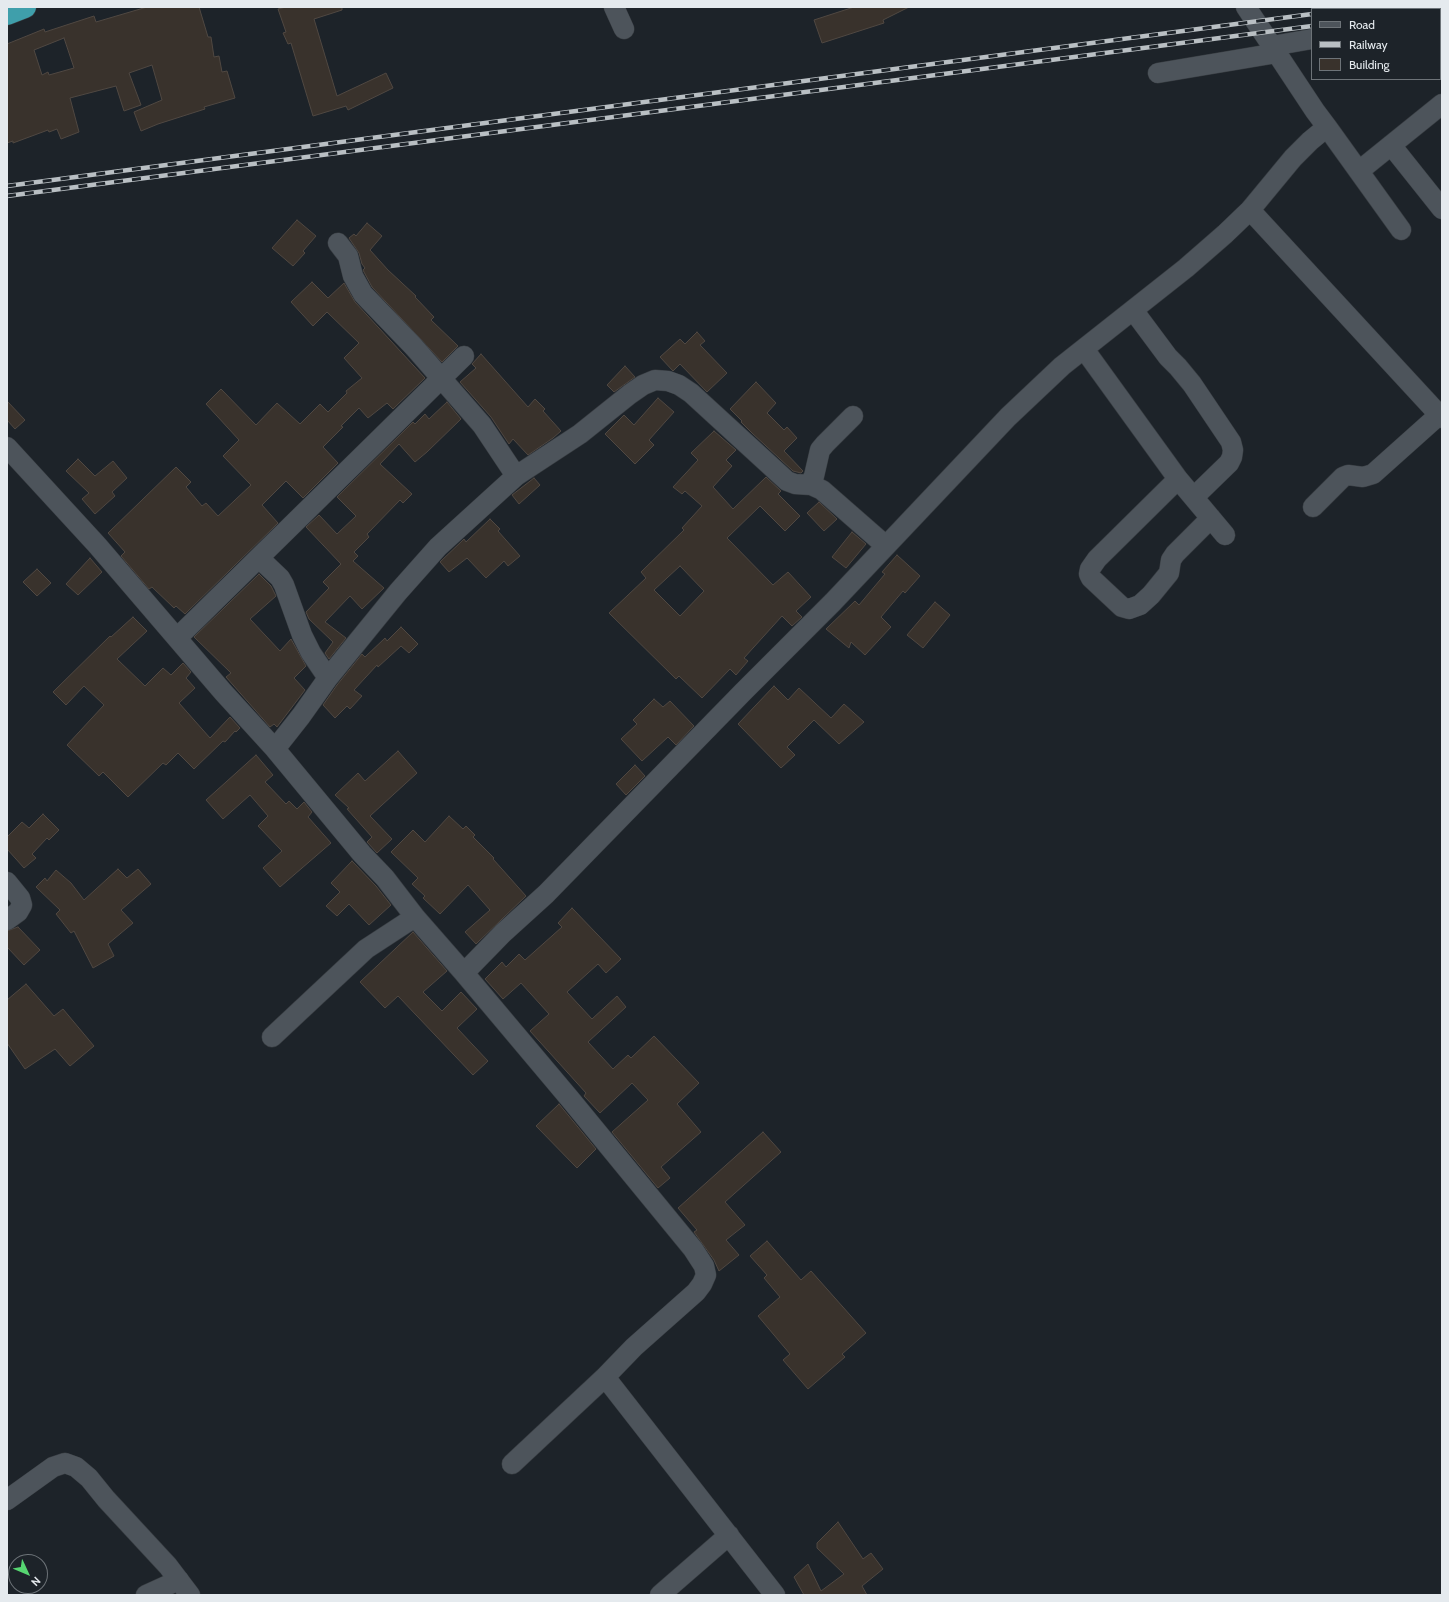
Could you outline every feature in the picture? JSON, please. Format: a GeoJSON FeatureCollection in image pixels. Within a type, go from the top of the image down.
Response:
{"type":"FeatureCollection","features":[{"type":"Feature","properties":{"kind":"highway"},"geometry":{"type":"LineString","coordinates":[[7,14],[25,7]]}},
{"type":"Feature","properties":{"kind":"street"},"geometry":{"type":"LineString","coordinates":[[614,7],[624,30]]}},
{"type":"Feature","properties":{"kind":"street"},"geometry":{"type":"LineString","coordinates":[[1246,7],[1315,111],[1401,230]]}},
{"type":"Feature","properties":{"kind":"street"},"geometry":{"type":"LineString","coordinates":[[1158,73],[1274,49],[1311,39]]}},
{"type":"Feature","properties":{"kind":"street"},"geometry":{"type":"LineString","coordinates":[[1359,171],[1442,104]]}},
{"type":"Feature","properties":{"kind":"street"},"geometry":{"type":"LineString","coordinates":[[464,973],[503,933],[546,894],[886,546],[1008,417],[1062,366],[1186,268],[1250,210],[1293,158],[1327,127]]}},
{"type":"Feature","properties":{"kind":"street"},"geometry":{"type":"LineString","coordinates":[[1390,145],[1442,209]]}},
{"type":"Feature","properties":{"kind":"street"},"geometry":{"type":"LineString","coordinates":[[1250,210],[1440,416],[1373,474],[1364,477],[1348,475],[1343,477],[1313,508]]}},
{"type":"Feature","properties":{"kind":"street"},"geometry":{"type":"LineString","coordinates":[[338,243],[348,256],[353,276],[363,294],[442,379],[482,425],[516,476]]}},
{"type":"Feature","properties":{"kind":"street"},"geometry":{"type":"LineString","coordinates":[[1133,310],[1168,357],[1192,384],[1231,442],[1233,450],[1229,463],[1194,497]]}},
{"type":"Feature","properties":{"kind":"street"},"geometry":{"type":"LineString","coordinates":[[1084,349],[1178,479],[1225,535]]}},
{"type":"Feature","properties":{"kind":"street"},"geometry":{"type":"LineString","coordinates":[[178,638],[464,356]]}},
{"type":"Feature","properties":{"kind":"street"},"geometry":{"type":"LineString","coordinates":[[275,749],[328,678],[398,592],[438,547],[516,476],[580,434],[643,385],[655,380],[668,381],[679,385],[690,393],[787,481],[795,484],[809,485],[822,490],[886,546]]}},
{"type":"Feature","properties":{"kind":"street"},"geometry":{"type":"LineString","coordinates":[[809,485],[814,476],[820,450],[853,416]]}},
{"type":"Feature","properties":{"kind":"street"},"geometry":{"type":"LineString","coordinates":[[7,447],[178,638],[223,692],[275,749],[362,854],[385,878],[415,917],[464,973],[693,1249],[704,1266],[706,1275],[696,1292],[634,1347],[605,1377],[512,1464]]}},
{"type":"Feature","properties":{"kind":"street"},"geometry":{"type":"LineString","coordinates":[[1178,479],[1097,559],[1090,570],[1089,574],[1091,578],[1122,607],[1129,609],[1140,605],[1151,595],[1169,573],[1171,560],[1175,554],[1211,518]]}},
{"type":"Feature","properties":{"kind":"street"},"geometry":{"type":"LineString","coordinates":[[260,558],[280,578],[284,585],[302,636],[311,653],[328,678]]}},
{"type":"Feature","properties":{"kind":"street"},"geometry":{"type":"LineString","coordinates":[[7,882],[20,898],[22,905],[18,912],[7,920]]}},
{"type":"Feature","properties":{"kind":"street"},"geometry":{"type":"LineString","coordinates":[[272,1037],[366,949],[415,917]]}},
{"type":"Feature","properties":{"kind":"street"},"geometry":{"type":"LineString","coordinates":[[605,1377],[775,1595]]}},
{"type":"Feature","properties":{"kind":"street"},"geometry":{"type":"LineString","coordinates":[[7,1500],[53,1467],[65,1463],[76,1467],[89,1478],[106,1499],[168,1566],[184,1588],[146,1595]]}},
{"type":"Feature","properties":{"kind":"street"},"geometry":{"type":"LineString","coordinates":[[660,1595],[729,1535]]}},
{"type":"Feature","properties":{"kind":"building"},"geometry":{"type":"Polygon","coordinates":[[[147,7],[199,7],[208,37],[211,37],[214,57],[219,56],[222,72],[227,71],[235,98],[204,107],[205,109],[141,131],[134,112],[162,100],[152,65],[129,73],[141,105],[124,111],[116,86],[70,98],[79,132],[61,139],[57,129],[49,132],[48,130],[13,143],[13,141],[7,143],[7,44],[44,29],[45,32],[94,16],[96,22],[147,7]],[[64,38],[34,50],[42,75],[48,72],[49,75],[74,68],[64,38]]]}},
{"type":"Feature","properties":{"kind":"building"},"geometry":{"type":"Polygon","coordinates":[[[286,7],[342,7],[342,10],[314,19],[337,96],[386,73],[393,88],[348,110],[346,106],[313,116],[291,43],[288,44],[283,33],[286,32],[278,9],[286,7]]]}},
{"type":"Feature","properties":{"kind":"building"},"geometry":{"type":"Polygon","coordinates":[[[854,7],[909,7],[883,20],[884,23],[822,43],[814,20],[854,7]]]}},
{"type":"Feature","properties":{"kind":"building"},"geometry":{"type":"Polygon","coordinates":[[[297,220],[316,236],[303,251],[305,253],[293,266],[272,248],[297,220]]]}},
{"type":"Feature","properties":{"kind":"building"},"geometry":{"type":"Polygon","coordinates":[[[367,223],[382,236],[370,250],[388,270],[416,296],[415,297],[434,317],[431,320],[458,346],[442,362],[372,287],[363,270],[365,268],[362,264],[359,253],[349,238],[354,234],[356,236],[367,223]]]}},
{"type":"Feature","properties":{"kind":"building"},"geometry":{"type":"Polygon","coordinates":[[[312,282],[328,298],[344,283],[355,302],[425,378],[393,409],[387,403],[368,418],[359,408],[323,447],[338,463],[303,498],[286,481],[262,505],[278,523],[185,614],[176,606],[174,608],[152,587],[149,589],[121,556],[125,552],[108,533],[176,467],[191,482],[186,487],[202,506],[206,503],[218,516],[251,485],[223,456],[239,440],[206,404],[221,389],[256,425],[277,403],[300,424],[320,404],[328,412],[347,393],[346,391],[362,378],[344,358],[359,343],[327,312],[313,326],[291,302],[312,282]]]}},
{"type":"Feature","properties":{"kind":"building"},"geometry":{"type":"Polygon","coordinates":[[[697,332],[705,341],[700,345],[727,373],[707,392],[680,364],[673,371],[660,357],[680,339],[685,344],[697,332]]]}},
{"type":"Feature","properties":{"kind":"building"},"geometry":{"type":"Polygon","coordinates":[[[481,354],[528,407],[535,399],[545,409],[543,411],[561,431],[528,455],[513,439],[509,444],[491,417],[460,382],[476,368],[472,364],[481,354]]]}},
{"type":"Feature","properties":{"kind":"building"},"geometry":{"type":"Polygon","coordinates":[[[625,366],[635,377],[614,392],[607,385],[625,366]]]}},
{"type":"Feature","properties":{"kind":"building"},"geometry":{"type":"Polygon","coordinates":[[[756,382],[776,403],[767,413],[784,430],[787,427],[797,438],[784,451],[803,471],[801,473],[793,471],[752,433],[730,409],[756,382]]]}},
{"type":"Feature","properties":{"kind":"building"},"geometry":{"type":"Polygon","coordinates":[[[658,398],[674,412],[649,440],[654,445],[635,464],[605,434],[624,415],[634,425],[658,398]]]}},
{"type":"Feature","properties":{"kind":"building"},"geometry":{"type":"Polygon","coordinates":[[[7,401],[25,420],[15,429],[7,420],[7,401]]]}},
{"type":"Feature","properties":{"kind":"building"},"geometry":{"type":"Polygon","coordinates":[[[447,402],[461,419],[427,452],[415,462],[399,444],[380,464],[412,494],[403,503],[400,500],[367,534],[369,537],[354,552],[358,556],[353,561],[384,588],[362,609],[350,596],[325,622],[346,638],[329,659],[325,653],[333,642],[309,619],[306,612],[329,588],[323,582],[341,564],[306,527],[319,515],[337,534],[356,516],[337,497],[413,422],[415,424],[425,414],[429,419],[447,402]]]}},
{"type":"Feature","properties":{"kind":"building"},"geometry":{"type":"Polygon","coordinates":[[[714,431],[736,450],[726,460],[732,466],[713,487],[733,509],[766,477],[781,491],[778,494],[800,516],[785,531],[760,506],[727,538],[773,585],[788,572],[811,597],[796,611],[802,617],[792,626],[782,616],[744,658],[748,661],[736,675],[730,669],[702,698],[679,676],[676,679],[609,613],[646,578],[641,572],[684,530],[682,528],[702,506],[685,491],[682,494],[673,487],[698,460],[691,453],[714,431]],[[680,566],[654,590],[680,616],[704,591],[680,566]]]}},
{"type":"Feature","properties":{"kind":"building"},"geometry":{"type":"Polygon","coordinates":[[[78,459],[95,476],[113,461],[127,478],[112,492],[115,496],[95,514],[82,499],[89,493],[66,471],[78,459]]]}},
{"type":"Feature","properties":{"kind":"building"},"geometry":{"type":"Polygon","coordinates":[[[534,478],[540,485],[519,504],[512,495],[534,478]]]}},
{"type":"Feature","properties":{"kind":"building"},"geometry":{"type":"Polygon","coordinates":[[[819,502],[837,519],[824,531],[807,513],[819,502]]]}},
{"type":"Feature","properties":{"kind":"building"},"geometry":{"type":"Polygon","coordinates":[[[490,519],[500,529],[498,531],[520,556],[508,566],[504,561],[486,578],[467,558],[449,572],[440,562],[464,539],[466,542],[490,519]]]}},
{"type":"Feature","properties":{"kind":"building"},"geometry":{"type":"Polygon","coordinates":[[[852,532],[866,544],[846,568],[832,557],[852,532]]]}},
{"type":"Feature","properties":{"kind":"building"},"geometry":{"type":"Polygon","coordinates":[[[897,555],[920,576],[905,593],[903,591],[881,617],[891,627],[865,655],[851,642],[849,648],[826,629],[855,601],[859,605],[885,574],[882,572],[897,555]]]}},
{"type":"Feature","properties":{"kind":"building"},"geometry":{"type":"Polygon","coordinates":[[[90,558],[102,572],[78,595],[66,584],[90,558]]]}},
{"type":"Feature","properties":{"kind":"building"},"geometry":{"type":"Polygon","coordinates":[[[37,569],[51,583],[37,596],[23,582],[37,569]]]}},
{"type":"Feature","properties":{"kind":"building"},"geometry":{"type":"Polygon","coordinates":[[[259,574],[271,586],[276,596],[250,619],[280,651],[291,639],[306,666],[294,678],[305,690],[277,727],[274,724],[270,727],[226,677],[231,673],[194,637],[259,574]]]}},
{"type":"Feature","properties":{"kind":"building"},"geometry":{"type":"Polygon","coordinates":[[[935,602],[950,615],[923,648],[907,635],[935,602]]]}},
{"type":"Feature","properties":{"kind":"building"},"geometry":{"type":"Polygon","coordinates":[[[133,617],[147,631],[117,659],[145,686],[163,668],[171,675],[183,663],[191,672],[186,678],[195,688],[179,703],[210,738],[230,717],[240,728],[236,732],[235,731],[225,742],[223,741],[194,769],[178,753],[166,765],[163,763],[128,797],[103,772],[99,776],[67,745],[104,705],[84,686],[66,705],[53,692],[110,636],[111,637],[133,617]]]}},
{"type":"Feature","properties":{"kind":"building"},"geometry":{"type":"Polygon","coordinates":[[[401,627],[418,644],[409,653],[401,646],[378,667],[377,665],[354,690],[362,696],[350,709],[347,706],[335,718],[323,705],[337,685],[362,654],[365,657],[385,638],[387,641],[401,627]]]}},
{"type":"Feature","properties":{"kind":"building"},"geometry":{"type":"Polygon","coordinates":[[[774,686],[788,700],[799,688],[831,718],[844,704],[864,722],[839,744],[814,720],[787,747],[795,755],[781,768],[738,724],[774,686]]]}},
{"type":"Feature","properties":{"kind":"building"},"geometry":{"type":"Polygon","coordinates":[[[654,699],[663,707],[670,701],[694,726],[676,745],[668,737],[642,761],[621,739],[637,724],[633,720],[654,699]]]}},
{"type":"Feature","properties":{"kind":"building"},"geometry":{"type":"Polygon","coordinates":[[[398,751],[417,773],[370,816],[392,839],[377,853],[367,842],[372,837],[347,809],[349,808],[335,795],[358,773],[365,781],[398,751]]]}},
{"type":"Feature","properties":{"kind":"building"},"geometry":{"type":"Polygon","coordinates":[[[256,755],[273,775],[265,782],[286,804],[289,801],[297,809],[304,802],[312,812],[308,817],[331,843],[280,887],[263,868],[282,851],[258,826],[268,816],[250,795],[223,819],[206,800],[256,755]]]}},
{"type":"Feature","properties":{"kind":"building"},"geometry":{"type":"Polygon","coordinates":[[[635,765],[645,776],[626,795],[616,784],[635,765]]]}},
{"type":"Feature","properties":{"kind":"building"},"geometry":{"type":"Polygon","coordinates":[[[43,814],[59,830],[49,840],[47,838],[32,854],[36,858],[24,868],[7,849],[7,837],[22,822],[29,828],[43,814]]]}},
{"type":"Feature","properties":{"kind":"building"},"geometry":{"type":"Polygon","coordinates":[[[449,816],[463,829],[466,826],[475,835],[473,837],[494,858],[493,859],[526,896],[476,944],[465,932],[490,910],[468,885],[440,914],[423,898],[425,896],[412,884],[418,878],[391,852],[413,830],[425,842],[449,816]]]}},
{"type":"Feature","properties":{"kind":"building"},"geometry":{"type":"Polygon","coordinates":[[[352,861],[376,886],[391,905],[369,925],[349,904],[337,916],[326,906],[340,892],[331,883],[352,861]]]}},
{"type":"Feature","properties":{"kind":"building"},"geometry":{"type":"Polygon","coordinates":[[[118,869],[127,878],[138,869],[151,884],[121,910],[133,923],[108,944],[114,956],[93,968],[74,931],[71,933],[56,914],[60,910],[36,887],[45,878],[47,881],[56,870],[71,883],[84,900],[118,869]]]}},
{"type":"Feature","properties":{"kind":"building"},"geometry":{"type":"Polygon","coordinates":[[[572,908],[621,959],[606,973],[598,964],[567,992],[592,1019],[617,996],[626,1007],[588,1042],[613,1069],[628,1055],[631,1058],[654,1036],[699,1083],[677,1104],[701,1132],[661,1167],[670,1178],[658,1188],[612,1132],[648,1100],[632,1083],[600,1113],[584,1096],[586,1093],[530,1031],[549,1014],[521,983],[503,999],[485,979],[502,962],[506,967],[519,954],[525,960],[562,927],[558,923],[572,908]]]}},
{"type":"Feature","properties":{"kind":"building"},"geometry":{"type":"Polygon","coordinates":[[[18,927],[40,950],[24,965],[7,947],[7,931],[18,927]]]}},
{"type":"Feature","properties":{"kind":"building"},"geometry":{"type":"Polygon","coordinates":[[[413,932],[447,971],[423,992],[442,1011],[461,992],[477,1009],[457,1028],[488,1061],[473,1075],[398,996],[385,1008],[360,982],[413,932]]]}},
{"type":"Feature","properties":{"kind":"building"},"geometry":{"type":"Polygon","coordinates":[[[26,984],[54,1016],[63,1009],[94,1046],[70,1066],[55,1049],[25,1069],[7,1043],[7,1000],[26,984]]]}},
{"type":"Feature","properties":{"kind":"building"},"geometry":{"type":"Polygon","coordinates":[[[559,1104],[596,1149],[577,1168],[536,1126],[559,1104]]]}},
{"type":"Feature","properties":{"kind":"building"},"geometry":{"type":"Polygon","coordinates":[[[763,1132],[781,1152],[725,1202],[745,1225],[726,1240],[739,1255],[719,1271],[714,1260],[694,1232],[697,1230],[678,1208],[763,1132]]]}},
{"type":"Feature","properties":{"kind":"building"},"geometry":{"type":"Polygon","coordinates":[[[767,1241],[801,1280],[811,1271],[866,1333],[842,1354],[845,1357],[808,1389],[783,1360],[790,1354],[758,1316],[780,1297],[764,1278],[767,1275],[750,1256],[767,1241]]]}},
{"type":"Feature","properties":{"kind":"building"},"geometry":{"type":"Polygon","coordinates":[[[838,1522],[863,1559],[871,1553],[883,1569],[862,1586],[867,1595],[804,1595],[794,1577],[808,1564],[821,1591],[844,1574],[817,1548],[817,1543],[838,1522]]]}},
{"type":"Feature","properties":{"kind":"railway"},"geometry":{"type":"LineString","coordinates":[[1358,8],[1365,7]]}},
{"type":"Feature","properties":{"kind":"railway"},"geometry":{"type":"LineString","coordinates":[[1436,8],[1442,7]]}},
{"type":"Feature","properties":{"kind":"railway"},"geometry":{"type":"LineString","coordinates":[[7,186],[1311,14]]}},
{"type":"Feature","properties":{"kind":"railway"},"geometry":{"type":"LineString","coordinates":[[7,196],[1311,26]]}}]}
